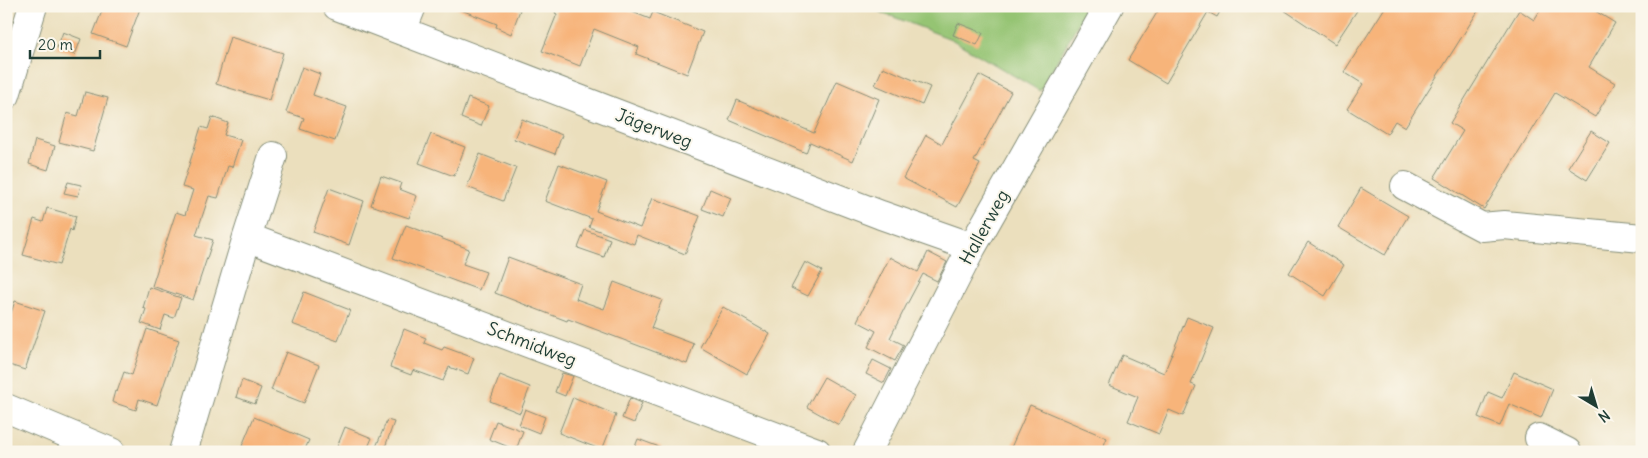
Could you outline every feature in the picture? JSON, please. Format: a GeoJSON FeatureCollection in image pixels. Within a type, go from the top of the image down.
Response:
{"type":"FeatureCollection","features":[{"type":"Feature","properties":{"kind":"street"},"geometry":{"type":"LineString","coordinates":[[6,95],[33,6]]}},
{"type":"Feature","properties":{"kind":"street","name":"Jägerweg"},"geometry":{"type":"LineString","coordinates":[[337,6],[882,215],[972,247]]}},
{"type":"Feature","properties":{"kind":"street"},"geometry":{"type":"LineString","coordinates":[[402,31],[412,6]]}},
{"type":"Feature","properties":{"kind":"street","name":"Hallerweg"},"geometry":{"type":"LineString","coordinates":[[867,452],[972,247],[1109,6]]}},
{"type":"Feature","properties":{"kind":"street"},"geometry":{"type":"LineString","coordinates":[[183,452],[247,236],[273,156]]}},
{"type":"Feature","properties":{"kind":"street"},"geometry":{"type":"LineString","coordinates":[[1405,186],[1482,227],[1504,225],[1642,238]]}},
{"type":"Feature","properties":{"kind":"street","name":"Schmidweg"},"geometry":{"type":"LineString","coordinates":[[247,236],[817,452]]}},
{"type":"Feature","properties":{"kind":"street"},"geometry":{"type":"LineString","coordinates":[[6,408],[111,452]]}},
{"type":"Feature","properties":{"kind":"street"},"geometry":{"type":"LineString","coordinates":[[1539,438],[1567,452]]}},
{"type":"Feature","properties":{"kind":"green space"},"geometry":{"type":"Polygon","coordinates":[[[865,6],[1088,6],[1040,91],[951,39],[865,6]]]}},
{"type":"Feature","properties":{"kind":"building"},"geometry":{"type":"Polygon","coordinates":[[[104,6],[141,6],[126,46],[93,34],[104,6]]]}},
{"type":"Feature","properties":{"kind":"building"},"geometry":{"type":"Polygon","coordinates":[[[451,6],[510,6],[520,10],[511,34],[496,27],[497,24],[451,6]]]}},
{"type":"Feature","properties":{"kind":"building"},"geometry":{"type":"Polygon","coordinates":[[[558,6],[617,6],[650,19],[653,12],[703,32],[687,74],[636,54],[639,47],[594,29],[580,66],[542,51],[557,14],[555,13],[558,6]]]}},
{"type":"Feature","properties":{"kind":"building"},"geometry":{"type":"Polygon","coordinates":[[[1161,6],[1223,6],[1217,17],[1208,12],[1166,83],[1128,60],[1161,6]]]}},
{"type":"Feature","properties":{"kind":"building"},"geometry":{"type":"Polygon","coordinates":[[[1278,6],[1360,6],[1335,44],[1278,6]]]}},
{"type":"Feature","properties":{"kind":"building"},"geometry":{"type":"Polygon","coordinates":[[[1386,6],[1477,6],[1480,8],[1405,127],[1395,121],[1387,134],[1347,109],[1363,84],[1344,72],[1386,6]]]}},
{"type":"Feature","properties":{"kind":"building"},"geometry":{"type":"Polygon","coordinates":[[[1543,6],[1587,6],[1615,23],[1589,67],[1615,83],[1595,117],[1555,93],[1484,209],[1434,178],[1463,131],[1450,123],[1519,10],[1534,20],[1543,6]]]}},
{"type":"Feature","properties":{"kind":"building"},"geometry":{"type":"Polygon","coordinates":[[[958,23],[983,33],[977,45],[953,35],[958,23]]]}},
{"type":"Feature","properties":{"kind":"building"},"geometry":{"type":"Polygon","coordinates":[[[63,32],[81,39],[75,55],[57,48],[63,32]]]}},
{"type":"Feature","properties":{"kind":"building"},"geometry":{"type":"Polygon","coordinates":[[[230,37],[283,53],[269,100],[216,84],[230,37]]]}},
{"type":"Feature","properties":{"kind":"building"},"geometry":{"type":"Polygon","coordinates":[[[302,67],[320,74],[313,95],[347,107],[335,141],[300,129],[304,118],[286,112],[302,67]]]}},
{"type":"Feature","properties":{"kind":"building"},"geometry":{"type":"Polygon","coordinates":[[[883,67],[930,87],[922,105],[875,85],[883,67]]]}},
{"type":"Feature","properties":{"kind":"building"},"geometry":{"type":"Polygon","coordinates":[[[979,75],[1011,92],[974,161],[980,164],[957,207],[903,178],[926,135],[942,144],[979,75]]]}},
{"type":"Feature","properties":{"kind":"building"},"geometry":{"type":"Polygon","coordinates":[[[837,81],[879,99],[853,161],[810,142],[806,153],[729,120],[737,100],[814,133],[837,81]]]}},
{"type":"Feature","properties":{"kind":"building"},"geometry":{"type":"Polygon","coordinates":[[[85,92],[108,98],[93,151],[59,142],[67,113],[78,116],[85,92]]]}},
{"type":"Feature","properties":{"kind":"building"},"geometry":{"type":"Polygon","coordinates":[[[468,98],[489,106],[481,126],[461,118],[468,98]]]}},
{"type":"Feature","properties":{"kind":"building"},"geometry":{"type":"Polygon","coordinates":[[[212,117],[228,123],[224,135],[241,140],[232,167],[228,166],[218,198],[209,196],[196,235],[213,240],[193,300],[152,286],[176,212],[185,215],[193,190],[182,187],[201,127],[208,129],[212,117]]]}},
{"type":"Feature","properties":{"kind":"building"},"geometry":{"type":"Polygon","coordinates":[[[522,119],[562,135],[555,154],[514,139],[522,119]]]}},
{"type":"Feature","properties":{"kind":"building"},"geometry":{"type":"Polygon","coordinates":[[[1591,131],[1610,143],[1587,180],[1568,168],[1591,131]]]}},
{"type":"Feature","properties":{"kind":"building"},"geometry":{"type":"Polygon","coordinates":[[[431,134],[465,147],[454,176],[419,163],[431,134]]]}},
{"type":"Feature","properties":{"kind":"building"},"geometry":{"type":"Polygon","coordinates":[[[35,140],[55,146],[48,170],[29,164],[35,140]]]}},
{"type":"Feature","properties":{"kind":"building"},"geometry":{"type":"Polygon","coordinates":[[[480,154],[516,168],[503,201],[467,187],[480,154]]]}},
{"type":"Feature","properties":{"kind":"building"},"geometry":{"type":"Polygon","coordinates":[[[559,164],[607,182],[596,211],[640,228],[652,198],[700,216],[685,254],[637,235],[634,244],[589,227],[592,219],[545,201],[559,164]]]}},
{"type":"Feature","properties":{"kind":"building"},"geometry":{"type":"Polygon","coordinates":[[[381,176],[401,183],[399,189],[417,196],[409,218],[371,205],[381,176]]]}},
{"type":"Feature","properties":{"kind":"building"},"geometry":{"type":"Polygon","coordinates":[[[68,182],[81,185],[78,196],[64,193],[68,182]]]}},
{"type":"Feature","properties":{"kind":"building"},"geometry":{"type":"Polygon","coordinates":[[[329,188],[364,201],[349,245],[313,232],[329,188]]]}},
{"type":"Feature","properties":{"kind":"building"},"geometry":{"type":"Polygon","coordinates":[[[1361,188],[1408,216],[1385,255],[1338,227],[1361,188]]]}},
{"type":"Feature","properties":{"kind":"building"},"geometry":{"type":"Polygon","coordinates":[[[710,189],[731,198],[723,217],[702,209],[710,189]]]}},
{"type":"Feature","properties":{"kind":"building"},"geometry":{"type":"Polygon","coordinates":[[[47,208],[76,216],[59,265],[23,255],[34,219],[43,222],[47,208]]]}},
{"type":"Feature","properties":{"kind":"building"},"geometry":{"type":"Polygon","coordinates":[[[406,225],[469,249],[463,264],[486,272],[479,290],[393,258],[406,225]]]}},
{"type":"Feature","properties":{"kind":"building"},"geometry":{"type":"Polygon","coordinates":[[[585,230],[610,239],[604,257],[578,248],[585,230]]]}},
{"type":"Feature","properties":{"kind":"building"},"geometry":{"type":"Polygon","coordinates":[[[1308,242],[1344,265],[1325,296],[1289,273],[1308,242]]]}},
{"type":"Feature","properties":{"kind":"building"},"geometry":{"type":"Polygon","coordinates":[[[928,252],[947,262],[937,281],[923,274],[906,306],[890,338],[904,345],[895,361],[868,347],[876,331],[857,321],[890,257],[918,272],[928,252]]]}},
{"type":"Feature","properties":{"kind":"building"},"geometry":{"type":"Polygon","coordinates":[[[508,257],[581,284],[576,299],[604,309],[614,282],[662,300],[651,328],[694,344],[687,364],[495,293],[508,257]]]}},
{"type":"Feature","properties":{"kind":"building"},"geometry":{"type":"Polygon","coordinates":[[[805,262],[822,271],[808,296],[791,288],[805,262]]]}},
{"type":"Feature","properties":{"kind":"building"},"geometry":{"type":"Polygon","coordinates":[[[149,287],[181,298],[174,318],[165,315],[160,330],[141,323],[146,309],[143,308],[149,287]]]}},
{"type":"Feature","properties":{"kind":"building"},"geometry":{"type":"Polygon","coordinates":[[[304,292],[350,310],[338,341],[292,324],[304,292]]]}},
{"type":"Feature","properties":{"kind":"building"},"geometry":{"type":"Polygon","coordinates":[[[15,301],[45,311],[25,370],[6,364],[6,318],[9,319],[15,301]]]}},
{"type":"Feature","properties":{"kind":"building"},"geometry":{"type":"Polygon","coordinates":[[[723,307],[770,334],[747,374],[700,347],[723,307]]]}},
{"type":"Feature","properties":{"kind":"building"},"geometry":{"type":"Polygon","coordinates":[[[1187,317],[1214,328],[1191,384],[1196,386],[1183,416],[1169,410],[1159,434],[1128,421],[1138,397],[1109,385],[1122,355],[1164,373],[1187,317]]]}},
{"type":"Feature","properties":{"kind":"building"},"geometry":{"type":"Polygon","coordinates":[[[147,329],[179,340],[157,405],[139,399],[136,410],[112,402],[124,372],[132,375],[147,329]]]}},
{"type":"Feature","properties":{"kind":"building"},"geometry":{"type":"Polygon","coordinates":[[[404,329],[426,338],[424,343],[442,350],[444,347],[474,358],[468,374],[449,367],[443,381],[413,370],[411,375],[390,367],[404,329]]]}},
{"type":"Feature","properties":{"kind":"building"},"geometry":{"type":"Polygon","coordinates":[[[286,352],[319,365],[304,403],[271,390],[286,352]]]}},
{"type":"Feature","properties":{"kind":"building"},"geometry":{"type":"Polygon","coordinates":[[[873,360],[891,369],[884,383],[866,374],[873,360]]]}},
{"type":"Feature","properties":{"kind":"building"},"geometry":{"type":"Polygon","coordinates":[[[1514,372],[1553,389],[1541,418],[1509,404],[1500,426],[1478,417],[1488,392],[1502,398],[1514,372]]]}},
{"type":"Feature","properties":{"kind":"building"},"geometry":{"type":"Polygon","coordinates":[[[562,373],[573,376],[565,396],[555,392],[562,373]]]}},
{"type":"Feature","properties":{"kind":"building"},"geometry":{"type":"Polygon","coordinates":[[[500,375],[530,387],[520,413],[490,401],[500,375]]]}},
{"type":"Feature","properties":{"kind":"building"},"geometry":{"type":"Polygon","coordinates":[[[824,377],[856,395],[839,425],[807,407],[824,377]]]}},
{"type":"Feature","properties":{"kind":"building"},"geometry":{"type":"Polygon","coordinates":[[[242,380],[261,388],[255,404],[236,397],[242,380]]]}},
{"type":"Feature","properties":{"kind":"building"},"geometry":{"type":"Polygon","coordinates":[[[573,397],[616,415],[602,450],[559,433],[573,397]]]}},
{"type":"Feature","properties":{"kind":"building"},"geometry":{"type":"Polygon","coordinates":[[[630,398],[642,403],[634,423],[622,418],[630,398]]]}},
{"type":"Feature","properties":{"kind":"building"},"geometry":{"type":"Polygon","coordinates":[[[1030,405],[1107,438],[1101,452],[1009,452],[1030,405]]]}},
{"type":"Feature","properties":{"kind":"building"},"geometry":{"type":"Polygon","coordinates":[[[525,409],[545,417],[539,433],[519,425],[525,409]]]}},
{"type":"Feature","properties":{"kind":"building"},"geometry":{"type":"Polygon","coordinates":[[[254,417],[309,440],[304,452],[281,452],[273,448],[271,452],[256,452],[242,446],[254,417]]]}},
{"type":"Feature","properties":{"kind":"building"},"geometry":{"type":"Polygon","coordinates":[[[387,420],[394,422],[384,450],[376,447],[387,420]]]}},
{"type":"Feature","properties":{"kind":"building"},"geometry":{"type":"Polygon","coordinates":[[[496,421],[523,431],[516,450],[489,439],[496,421]]]}},
{"type":"Feature","properties":{"kind":"building"},"geometry":{"type":"Polygon","coordinates":[[[345,427],[372,438],[366,452],[335,452],[345,427]]]}},
{"type":"Feature","properties":{"kind":"building"},"geometry":{"type":"Polygon","coordinates":[[[638,439],[662,448],[660,452],[633,452],[638,439]]]}},
{"type":"Feature","properties":{"kind":"building"},"geometry":{"type":"Polygon","coordinates":[[[563,447],[575,452],[561,452],[563,447]]]}}]}
